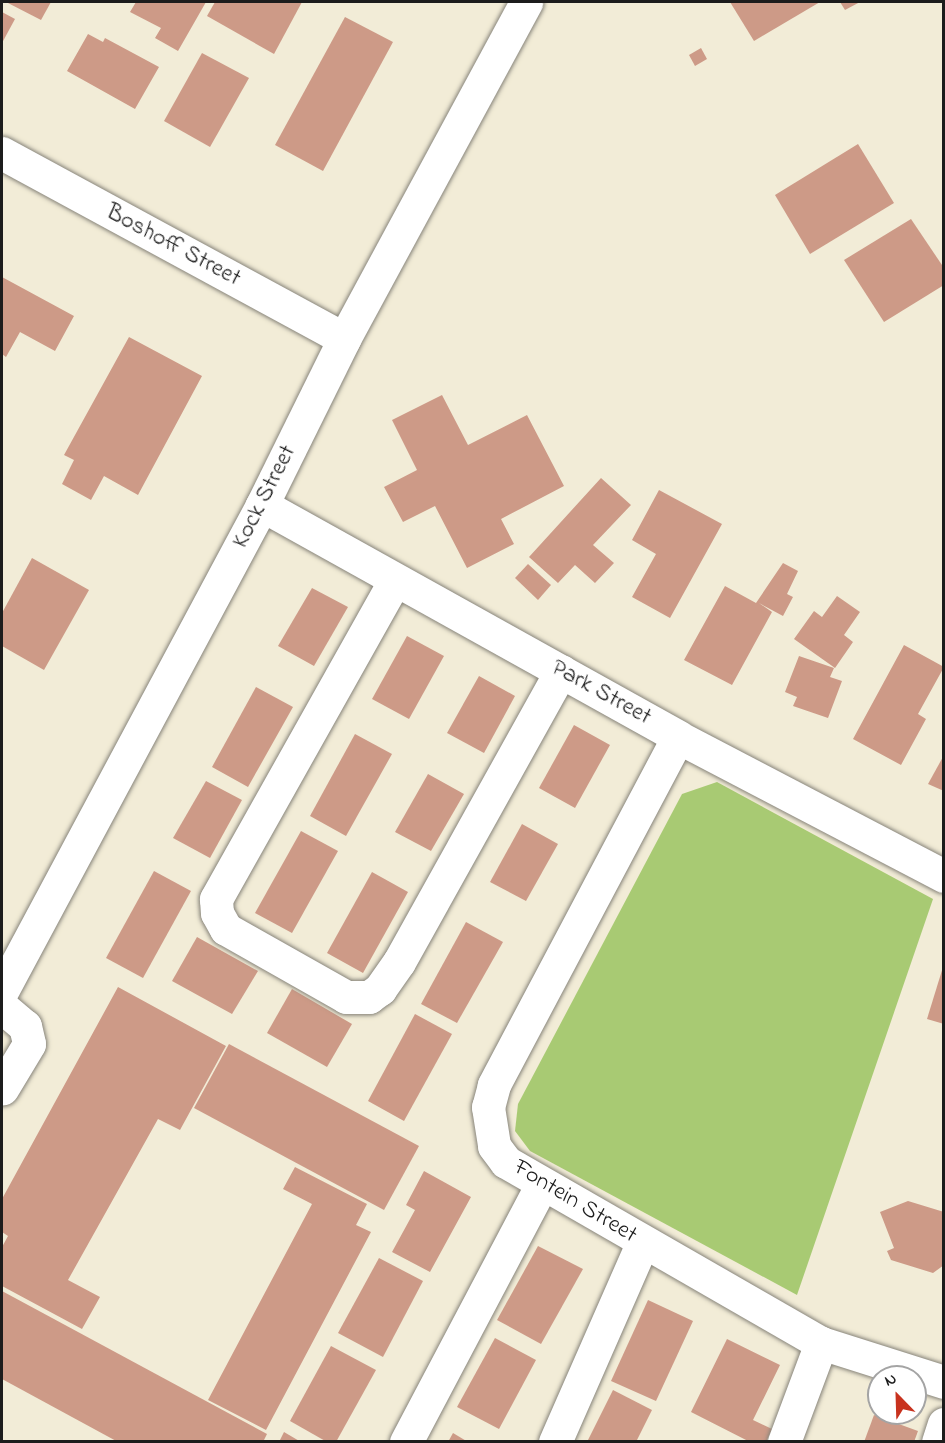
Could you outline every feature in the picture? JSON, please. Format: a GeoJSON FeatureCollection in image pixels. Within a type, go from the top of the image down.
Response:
{"type":"FeatureCollection","features":[{"type":"Feature","properties":{"kind":"street","name":"Kock Street"},"geometry":{"type":"LineString","coordinates":[[2,991],[262,505],[344,339],[526,2]]}},
{"type":"Feature","properties":{"kind":"street","name":"Boshoff Street"},"geometry":{"type":"LineString","coordinates":[[2,153],[344,339]]}},
{"type":"Feature","properties":{"kind":"street","name":"Park Street"},"geometry":{"type":"LineString","coordinates":[[262,505],[678,737],[944,876]]}},
{"type":"Feature","properties":{"kind":"street"},"geometry":{"type":"LineString","coordinates":[[395,580],[216,899],[217,913],[226,928],[346,997],[369,997],[380,989],[399,962],[561,671]]}},
{"type":"Feature","properties":{"kind":"street","name":"Fontein Street"},"geometry":{"type":"LineString","coordinates":[[678,737],[494,1085],[488,1107],[494,1146],[506,1162],[542,1184],[821,1343],[944,1382]]}},
{"type":"Feature","properties":{"kind":"street"},"geometry":{"type":"LineString","coordinates":[[2,1007],[25,1026],[29,1044],[2,1089]]}},
{"type":"Feature","properties":{"kind":"street"},"geometry":{"type":"LineString","coordinates":[[406,1442],[542,1184]]}},
{"type":"Feature","properties":{"kind":"street"},"geometry":{"type":"LineString","coordinates":[[555,1442],[643,1242]]}},
{"type":"Feature","properties":{"kind":"street"},"geometry":{"type":"LineString","coordinates":[[784,1442],[821,1343]]}},
{"type":"Feature","properties":{"kind":"street"},"geometry":{"type":"LineString","coordinates":[[938,1442],[944,1424]]}},
{"type":"Feature","properties":{"kind":"green space"},"geometry":{"type":"Polygon","coordinates":[[[717,782],[933,899],[797,1295],[530,1151],[515,1131],[518,1104],[682,794],[717,782]]]}},
{"type":"Feature","properties":{"kind":"building"},"geometry":{"type":"Polygon","coordinates":[[[6,2],[51,2],[41,20],[6,2]]]}},
{"type":"Feature","properties":{"kind":"building"},"geometry":{"type":"Polygon","coordinates":[[[136,2],[206,2],[178,51],[155,38],[161,28],[130,12],[136,2]]]}},
{"type":"Feature","properties":{"kind":"building"},"geometry":{"type":"Polygon","coordinates":[[[215,2],[302,2],[274,54],[207,16],[215,2]]]}},
{"type":"Feature","properties":{"kind":"building"},"geometry":{"type":"Polygon","coordinates":[[[730,2],[820,2],[754,41],[730,2]]]}},
{"type":"Feature","properties":{"kind":"building"},"geometry":{"type":"Polygon","coordinates":[[[840,2],[860,2],[845,10],[840,2]]]}},
{"type":"Feature","properties":{"kind":"building"},"geometry":{"type":"Polygon","coordinates":[[[2,12],[15,19],[2,43],[2,12]]]}},
{"type":"Feature","properties":{"kind":"building"},"geometry":{"type":"Polygon","coordinates":[[[345,17],[393,42],[323,171],[275,145],[345,17]]]}},
{"type":"Feature","properties":{"kind":"building"},"geometry":{"type":"Polygon","coordinates":[[[88,34],[103,42],[105,38],[159,67],[135,109],[67,71],[88,34]]]}},
{"type":"Feature","properties":{"kind":"building"},"geometry":{"type":"Polygon","coordinates":[[[701,48],[707,59],[695,66],[689,55],[701,48]]]}},
{"type":"Feature","properties":{"kind":"building"},"geometry":{"type":"Polygon","coordinates":[[[202,53],[249,78],[210,147],[164,121],[202,53]]]}},
{"type":"Feature","properties":{"kind":"building"},"geometry":{"type":"Polygon","coordinates":[[[858,144],[894,203],[810,254],[775,195],[858,144]]]}},
{"type":"Feature","properties":{"kind":"building"},"geometry":{"type":"Polygon","coordinates":[[[911,219],[944,268],[944,285],[884,322],[844,260],[911,219]]]}},
{"type":"Feature","properties":{"kind":"building"},"geometry":{"type":"Polygon","coordinates":[[[2,277],[74,316],[55,351],[20,332],[6,357],[2,354],[2,277]]]}},
{"type":"Feature","properties":{"kind":"building"},"geometry":{"type":"Polygon","coordinates":[[[129,337],[202,376],[138,495],[104,476],[91,500],[62,484],[74,460],[64,455],[129,337]]]}},
{"type":"Feature","properties":{"kind":"building"},"geometry":{"type":"Polygon","coordinates":[[[442,395],[468,445],[527,415],[564,486],[501,519],[514,544],[467,568],[435,506],[403,522],[384,487],[417,470],[392,420],[442,395]]]}},
{"type":"Feature","properties":{"kind":"building"},"geometry":{"type":"Polygon","coordinates":[[[601,478],[631,505],[593,545],[614,563],[595,583],[575,565],[558,583],[529,557],[601,478]]]}},
{"type":"Feature","properties":{"kind":"building"},"geometry":{"type":"Polygon","coordinates":[[[659,490],[722,524],[670,618],[632,597],[656,554],[632,540],[659,490]]]}},
{"type":"Feature","properties":{"kind":"building"},"geometry":{"type":"Polygon","coordinates":[[[32,558],[89,590],[44,670],[2,646],[2,613],[32,558]]]}},
{"type":"Feature","properties":{"kind":"building"},"geometry":{"type":"Polygon","coordinates":[[[783,563],[798,571],[787,594],[793,597],[783,616],[759,603],[772,612],[732,685],[684,660],[725,586],[756,603],[783,563]]]}},
{"type":"Feature","properties":{"kind":"building"},"geometry":{"type":"Polygon","coordinates":[[[528,564],[551,585],[538,600],[515,578],[528,564]]]}},
{"type":"Feature","properties":{"kind":"building"},"geometry":{"type":"Polygon","coordinates":[[[312,588],[348,607],[314,666],[278,646],[312,588]]]}},
{"type":"Feature","properties":{"kind":"building"},"geometry":{"type":"Polygon","coordinates":[[[837,596],[860,612],[844,635],[853,642],[835,668],[794,639],[814,611],[822,617],[837,596]]]}},
{"type":"Feature","properties":{"kind":"building"},"geometry":{"type":"Polygon","coordinates":[[[407,636],[444,656],[409,719],[372,699],[407,636]]]}},
{"type":"Feature","properties":{"kind":"building"},"geometry":{"type":"Polygon","coordinates":[[[904,645],[944,667],[918,714],[926,719],[901,765],[853,739],[904,645]]]}},
{"type":"Feature","properties":{"kind":"building"},"geometry":{"type":"Polygon","coordinates":[[[799,656],[834,668],[830,677],[842,681],[828,718],[793,706],[797,697],[785,692],[799,656]]]}},
{"type":"Feature","properties":{"kind":"building"},"geometry":{"type":"Polygon","coordinates":[[[479,676],[515,696],[484,753],[447,733],[479,676]]]}},
{"type":"Feature","properties":{"kind":"building"},"geometry":{"type":"Polygon","coordinates":[[[256,687],[293,707],[248,787],[212,767],[256,687]]]}},
{"type":"Feature","properties":{"kind":"building"},"geometry":{"type":"Polygon","coordinates":[[[574,725],[610,745],[575,808],[539,788],[574,725]]]}},
{"type":"Feature","properties":{"kind":"building"},"geometry":{"type":"Polygon","coordinates":[[[355,734],[392,754],[346,836],[310,816],[355,734]]]}},
{"type":"Feature","properties":{"kind":"building"},"geometry":{"type":"Polygon","coordinates":[[[944,755],[944,791],[928,784],[944,755]]]}},
{"type":"Feature","properties":{"kind":"building"},"geometry":{"type":"Polygon","coordinates":[[[428,774],[464,794],[431,851],[395,832],[428,774]]]}},
{"type":"Feature","properties":{"kind":"building"},"geometry":{"type":"Polygon","coordinates":[[[206,781],[242,800],[210,858],[173,838],[206,781]]]}},
{"type":"Feature","properties":{"kind":"building"},"geometry":{"type":"Polygon","coordinates":[[[522,824],[558,844],[526,901],[490,882],[522,824]]]}},
{"type":"Feature","properties":{"kind":"building"},"geometry":{"type":"Polygon","coordinates":[[[301,831],[338,851],[292,933],[255,913],[301,831]]]}},
{"type":"Feature","properties":{"kind":"building"},"geometry":{"type":"Polygon","coordinates":[[[154,871],[191,891],[143,978],[106,958],[154,871]]]}},
{"type":"Feature","properties":{"kind":"building"},"geometry":{"type":"Polygon","coordinates":[[[372,872],[408,892],[363,973],[327,953],[372,872]]]}},
{"type":"Feature","properties":{"kind":"building"},"geometry":{"type":"Polygon","coordinates":[[[466,922],[503,942],[457,1023],[421,1004],[466,922]]]}},
{"type":"Feature","properties":{"kind":"building"},"geometry":{"type":"Polygon","coordinates":[[[197,937],[258,971],[232,1014],[172,981],[197,937]]]}},
{"type":"Feature","properties":{"kind":"building"},"geometry":{"type":"Polygon","coordinates":[[[944,967],[944,1024],[927,1019],[944,967]]]}},
{"type":"Feature","properties":{"kind":"building"},"geometry":{"type":"Polygon","coordinates":[[[118,987],[226,1046],[180,1130],[158,1119],[68,1280],[100,1297],[82,1329],[2,1286],[2,1247],[8,1236],[2,1232],[2,1199],[118,987]]]}},
{"type":"Feature","properties":{"kind":"building"},"geometry":{"type":"Polygon","coordinates":[[[292,989],[352,1024],[327,1067],[267,1033],[292,989]]]}},
{"type":"Feature","properties":{"kind":"building"},"geometry":{"type":"Polygon","coordinates":[[[415,1014],[452,1034],[404,1121],[368,1101],[415,1014]]]}},
{"type":"Feature","properties":{"kind":"building"},"geometry":{"type":"Polygon","coordinates":[[[229,1044],[419,1146],[384,1210],[194,1108],[229,1044]]]}},
{"type":"Feature","properties":{"kind":"building"},"geometry":{"type":"Polygon","coordinates":[[[295,1167],[367,1204],[356,1225],[371,1232],[266,1430],[208,1400],[312,1204],[283,1189],[295,1167]]]}},
{"type":"Feature","properties":{"kind":"building"},"geometry":{"type":"Polygon","coordinates":[[[424,1171],[471,1197],[430,1272],[392,1252],[415,1210],[406,1205],[424,1171]]]}},
{"type":"Feature","properties":{"kind":"building"},"geometry":{"type":"Polygon","coordinates":[[[908,1201],[944,1212],[944,1265],[933,1273],[891,1260],[887,1251],[894,1248],[880,1212],[908,1201]]]}},
{"type":"Feature","properties":{"kind":"building"},"geometry":{"type":"Polygon","coordinates":[[[538,1246],[583,1269],[541,1344],[497,1320],[538,1246]]]}},
{"type":"Feature","properties":{"kind":"building"},"geometry":{"type":"Polygon","coordinates":[[[379,1258],[423,1281],[383,1357],[338,1333],[379,1258]]]}},
{"type":"Feature","properties":{"kind":"building"},"geometry":{"type":"Polygon","coordinates":[[[2,1291],[267,1434],[263,1442],[118,1442],[2,1379],[2,1291]]]}},
{"type":"Feature","properties":{"kind":"building"},"geometry":{"type":"Polygon","coordinates":[[[648,1300],[693,1321],[656,1401],[611,1381],[648,1300]]]}},
{"type":"Feature","properties":{"kind":"building"},"geometry":{"type":"Polygon","coordinates":[[[495,1338],[536,1360],[499,1429],[457,1407],[495,1338]]]}},
{"type":"Feature","properties":{"kind":"building"},"geometry":{"type":"Polygon","coordinates":[[[727,1339],[780,1365],[753,1420],[772,1429],[766,1442],[750,1442],[691,1412],[727,1339]]]}},
{"type":"Feature","properties":{"kind":"building"},"geometry":{"type":"Polygon","coordinates":[[[331,1346],[376,1370],[336,1442],[327,1442],[290,1421],[331,1346]]]}},
{"type":"Feature","properties":{"kind":"building"},"geometry":{"type":"Polygon","coordinates":[[[613,1390],[652,1410],[636,1442],[587,1442],[613,1390]]]}},
{"type":"Feature","properties":{"kind":"building"},"geometry":{"type":"Polygon","coordinates":[[[870,1425],[902,1425],[918,1431],[914,1442],[864,1442],[870,1425]]]}},
{"type":"Feature","properties":{"kind":"building"},"geometry":{"type":"Polygon","coordinates":[[[284,1432],[301,1442],[279,1442],[284,1432]]]}},
{"type":"Feature","properties":{"kind":"building"},"geometry":{"type":"Polygon","coordinates":[[[453,1433],[468,1442],[448,1442],[453,1433]]]}}]}
